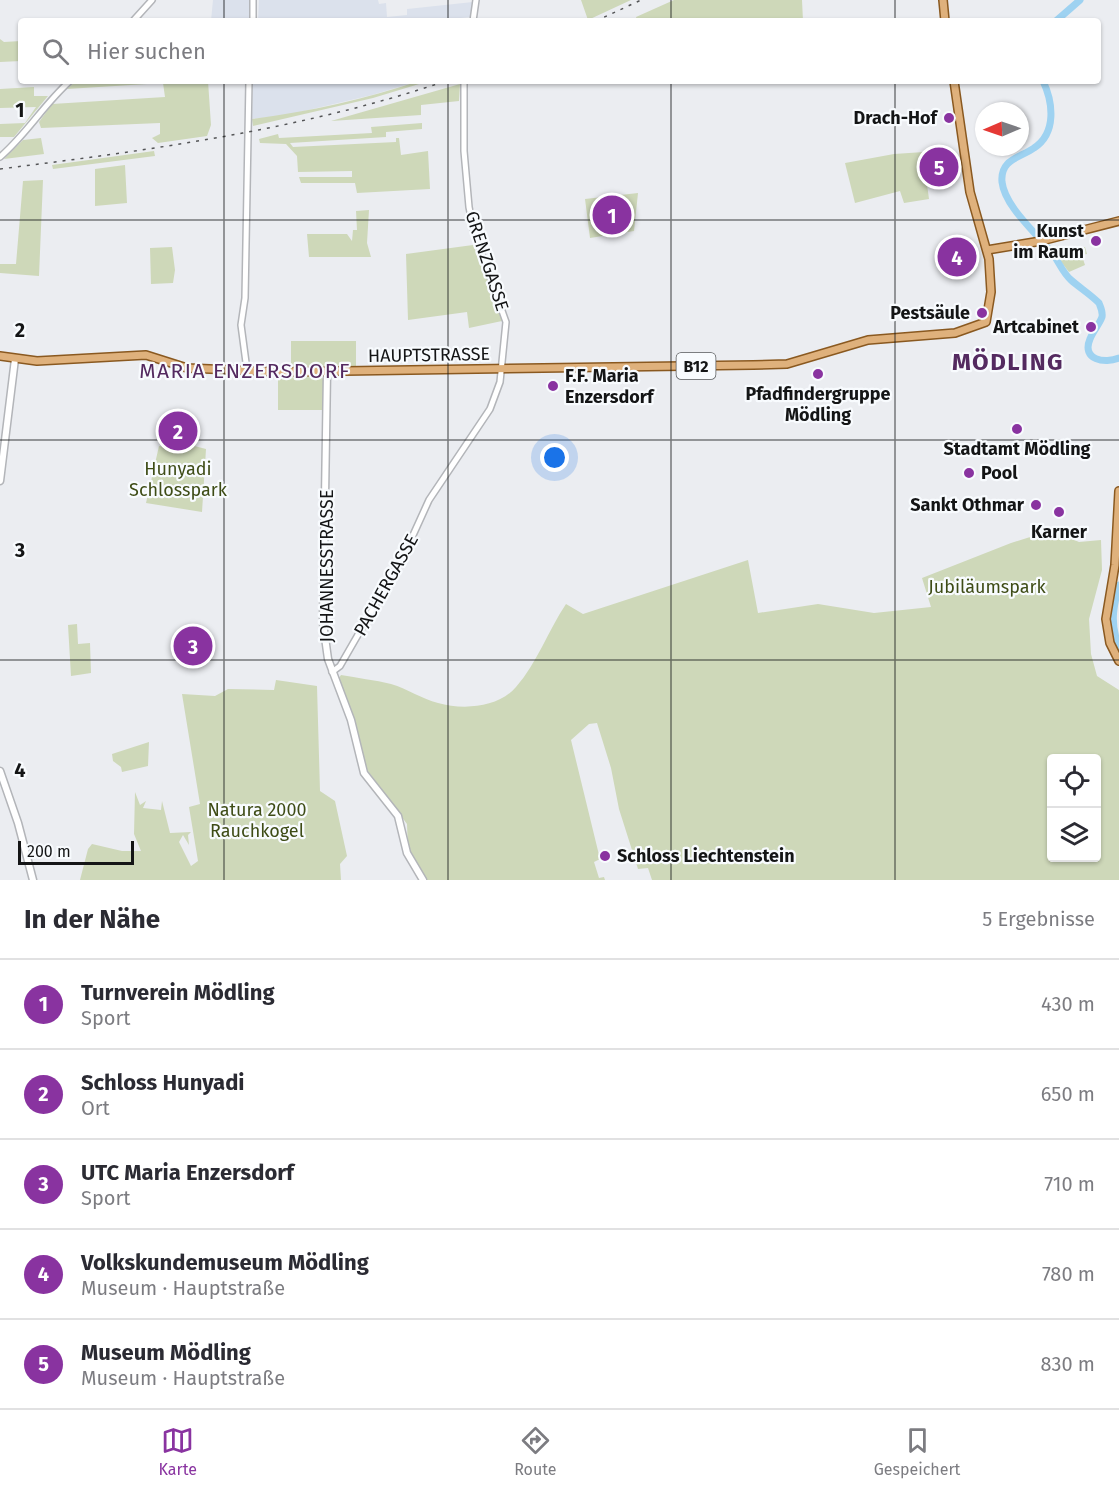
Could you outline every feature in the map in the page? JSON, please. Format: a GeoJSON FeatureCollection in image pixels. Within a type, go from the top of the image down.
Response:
{"type":"FeatureCollection","features":[{"type":"Feature","properties":{"kind":"main road"},"geometry":{"type":"LineString","coordinates":[[943,0],[945,18]]}},
{"type":"Feature","properties":{"kind":"main road"},"geometry":{"type":"LineString","coordinates":[[954,84],[970,192],[987,250],[1041,241],[1119,222]]}},
{"type":"Feature","properties":{"kind":"main road","name":"B12"},"geometry":{"type":"LineString","coordinates":[[502,369],[787,364],[868,340],[955,333],[984,325],[989,310],[992,285],[987,250]]}},
{"type":"Feature","properties":{"kind":"main road","name":"HAUPTSTRASSE"},"geometry":{"type":"LineString","coordinates":[[0,356],[50,360],[140,355],[187,368],[327,372],[502,369]]}},
{"type":"Feature","properties":{"kind":"main road"},"geometry":{"type":"LineString","coordinates":[[0,481],[15,359]]}},
{"type":"Feature","properties":{"kind":"main road","name":"JOHANNESSTRASSE"},"geometry":{"type":"LineString","coordinates":[[327,372],[323,623],[325,645],[332,672],[351,720],[364,773],[398,816],[407,853],[423,880]]}},
{"type":"Feature","properties":{"kind":"main road"},"geometry":{"type":"LineString","coordinates":[[1119,491],[1115,565],[1106,620],[1110,643],[1119,661]]}},
{"type":"Feature","properties":{"kind":"main road"},"geometry":{"type":"LineString","coordinates":[[0,771],[18,823],[33,880]]}},
{"type":"Feature","properties":{"kind":"street"},"geometry":{"type":"LineString","coordinates":[[136,18],[152,0]]}},
{"type":"Feature","properties":{"kind":"street"},"geometry":{"type":"LineString","coordinates":[[253,0],[253,18]]}},
{"type":"Feature","properties":{"kind":"street"},"geometry":{"type":"LineString","coordinates":[[473,18],[476,0]]}},
{"type":"Feature","properties":{"kind":"street"},"geometry":{"type":"LineString","coordinates":[[0,157],[20,139],[49,102],[67,84]]}},
{"type":"Feature","properties":{"kind":"street"},"geometry":{"type":"LineString","coordinates":[[247,369],[241,325],[245,298],[249,84]]}},
{"type":"Feature","properties":{"kind":"street","name":"GRENZGASSE"},"geometry":{"type":"LineString","coordinates":[[418,526],[429,500],[490,409],[502,369],[506,322],[474,232],[468,207],[464,151],[464,84]]}},
{"type":"Feature","properties":{"kind":"street","name":"PACHERGASSE"},"geometry":{"type":"LineString","coordinates":[[332,672],[340,666],[372,613],[418,526]]}},
{"type":"Feature","properties":{"kind":"shaded area"},"geometry":{"type":"Polygon","coordinates":[[[213,0],[249,0],[250,18],[211,18],[213,0]]]}},
{"type":"Feature","properties":{"kind":"shaded area"},"geometry":{"type":"Polygon","coordinates":[[[259,0],[378,0],[379,4],[386,3],[387,17],[407,15],[407,9],[473,2],[471,17],[460,18],[258,18],[259,0]]]}},
{"type":"Feature","properties":{"kind":"shaded area"},"geometry":{"type":"Polygon","coordinates":[[[253,84],[409,84],[283,116],[252,119],[253,84]]]}},
{"type":"Feature","properties":{"kind":"green space"},"geometry":{"type":"Polygon","coordinates":[[[581,0],[631,0],[592,18],[587,18],[581,0]]]}},
{"type":"Feature","properties":{"kind":"green space"},"geometry":{"type":"Polygon","coordinates":[[[674,0],[802,0],[803,18],[636,17],[674,0]]]}},
{"type":"Feature","properties":{"kind":"green space"},"geometry":{"type":"Polygon","coordinates":[[[0,39],[4,42],[18,41],[18,61],[0,62],[0,39]]]}},
{"type":"Feature","properties":{"kind":"green space"},"geometry":{"type":"Polygon","coordinates":[[[73,84],[147,84],[67,89],[73,84]]]}},
{"type":"Feature","properties":{"kind":"green space"},"geometry":{"type":"Polygon","coordinates":[[[163,84],[208,84],[211,125],[207,136],[158,143],[152,138],[160,134],[160,123],[41,128],[39,122],[52,104],[165,97],[163,84]]]}},
{"type":"Feature","properties":{"kind":"green space"},"geometry":{"type":"Polygon","coordinates":[[[410,84],[419,84],[373,98],[253,126],[252,119],[294,113],[378,94],[410,84]]]}},
{"type":"Feature","properties":{"kind":"green space"},"geometry":{"type":"Polygon","coordinates":[[[460,84],[459,101],[421,105],[421,115],[331,121],[460,84]]]}},
{"type":"Feature","properties":{"kind":"green space"},"geometry":{"type":"Polygon","coordinates":[[[34,87],[34,96],[48,96],[14,137],[0,137],[0,124],[25,123],[36,107],[0,108],[0,89],[34,87]]]}},
{"type":"Feature","properties":{"kind":"green space"},"geometry":{"type":"Polygon","coordinates":[[[422,123],[422,129],[386,132],[386,137],[290,143],[293,147],[396,142],[396,138],[399,138],[401,155],[428,151],[430,189],[357,193],[355,183],[301,183],[299,177],[352,177],[352,171],[298,172],[297,156],[286,144],[260,143],[259,139],[278,134],[279,138],[372,133],[371,127],[422,123]]]}},
{"type":"Feature","properties":{"kind":"green space"},"geometry":{"type":"Polygon","coordinates":[[[41,138],[44,154],[4,159],[23,140],[41,138]]]}},
{"type":"Feature","properties":{"kind":"green space"},"geometry":{"type":"Polygon","coordinates":[[[154,151],[155,156],[53,169],[52,165],[154,151]]]}},
{"type":"Feature","properties":{"kind":"green space"},"geometry":{"type":"Polygon","coordinates":[[[924,152],[924,163],[928,162],[928,170],[925,170],[929,199],[904,203],[900,191],[855,203],[845,163],[894,154],[924,152]]]}},
{"type":"Feature","properties":{"kind":"green space"},"geometry":{"type":"Polygon","coordinates":[[[125,165],[127,203],[95,206],[95,169],[125,165]]]}},
{"type":"Feature","properties":{"kind":"green space"},"geometry":{"type":"Polygon","coordinates":[[[43,180],[39,276],[0,273],[0,264],[16,264],[23,181],[43,180]]]}},
{"type":"Feature","properties":{"kind":"green space"},"geometry":{"type":"Polygon","coordinates":[[[638,193],[634,231],[590,238],[585,199],[638,193]]]}},
{"type":"Feature","properties":{"kind":"green space"},"geometry":{"type":"Polygon","coordinates":[[[369,210],[367,243],[371,257],[309,257],[307,234],[347,234],[352,241],[353,230],[357,230],[356,211],[369,210]]]}},
{"type":"Feature","properties":{"kind":"green space"},"geometry":{"type":"Polygon","coordinates":[[[473,245],[492,288],[502,321],[469,328],[467,312],[408,320],[406,254],[473,245]]]}},
{"type":"Feature","properties":{"kind":"green space"},"geometry":{"type":"Polygon","coordinates":[[[172,247],[175,270],[173,283],[151,284],[150,248],[172,247]]]}},
{"type":"Feature","properties":{"kind":"green space"},"geometry":{"type":"Polygon","coordinates":[[[1063,247],[1077,249],[1085,247],[1087,254],[1076,256],[1077,259],[1083,259],[1085,265],[1069,272],[1055,254],[1063,247]]]}},
{"type":"Feature","properties":{"kind":"green space"},"geometry":{"type":"Polygon","coordinates":[[[291,341],[356,341],[356,366],[291,369],[291,341]]]}},
{"type":"Feature","properties":{"kind":"green space"},"geometry":{"type":"Polygon","coordinates":[[[278,376],[320,376],[324,380],[324,410],[278,410],[278,376]]]}},
{"type":"Feature","properties":{"kind":"green space","name":"Hunyadi Schlosspark"},"geometry":{"type":"Polygon","coordinates":[[[183,443],[206,449],[202,512],[146,503],[159,446],[181,449],[183,443]]]}},
{"type":"Feature","properties":{"kind":"green space","name":"Jubiläumspark"},"geometry":{"type":"Polygon","coordinates":[[[1052,530],[1079,542],[1101,540],[1102,570],[1089,619],[1091,654],[1097,676],[1119,690],[1119,880],[652,880],[648,868],[638,869],[619,809],[611,768],[597,723],[589,724],[571,740],[600,859],[594,862],[599,878],[604,877],[605,880],[425,880],[408,851],[407,824],[365,767],[339,678],[341,675],[391,684],[448,705],[480,706],[500,699],[516,687],[530,668],[566,604],[583,614],[748,560],[758,613],[818,604],[874,613],[931,607],[922,578],[1011,543],[1052,530]]]}},
{"type":"Feature","properties":{"kind":"green space"},"geometry":{"type":"Polygon","coordinates":[[[77,624],[78,644],[90,643],[91,673],[71,676],[68,625],[77,624]]]}},
{"type":"Feature","properties":{"kind":"green space"},"geometry":{"type":"Polygon","coordinates":[[[186,635],[203,635],[204,656],[183,656],[183,640],[186,635]]]}},
{"type":"Feature","properties":{"kind":"green space","name":"Natura 2000 Rauchkogel"},"geometry":{"type":"Polygon","coordinates":[[[276,680],[317,686],[320,791],[335,801],[347,856],[340,864],[341,880],[80,880],[88,849],[92,844],[122,851],[141,851],[134,834],[135,792],[140,805],[146,801],[143,808],[161,810],[162,801],[170,833],[191,832],[188,835],[189,845],[183,835],[179,842],[191,866],[198,861],[189,807],[200,804],[182,694],[215,696],[228,689],[274,690],[276,680]]]}},
{"type":"Feature","properties":{"kind":"green space"},"geometry":{"type":"Polygon","coordinates":[[[149,742],[148,766],[122,772],[121,767],[113,761],[112,754],[149,742]]]}},
{"type":"Feature","properties":{"kind":"waterway"},"geometry":{"type":"LineString","coordinates":[[1059,18],[1080,0]]}},
{"type":"Feature","properties":{"kind":"waterway"},"geometry":{"type":"LineString","coordinates":[[1044,84],[1051,107],[1047,134],[1034,148],[1012,160],[1004,168],[1002,182],[1009,202],[1049,249],[1066,275],[1099,303],[1102,317],[1090,339],[1089,352],[1096,359],[1107,361],[1119,358]]}},
{"type":"Feature","properties":{"kind":"waterway"},"geometry":{"type":"LineString","coordinates":[[1119,585],[1113,616],[1114,631],[1119,647]]}},
{"type":"Feature","properties":{"kind":"railway"},"geometry":{"type":"LineString","coordinates":[[602,18],[641,0]]}},
{"type":"Feature","properties":{"kind":"railway"},"geometry":{"type":"LineString","coordinates":[[0,169],[225,136],[336,113],[436,84]]}},
{"type":"Feature","properties":{"kind":"place","name":"Drach-Hof"},"geometry":{"type":"Point","coordinates":[949,118]}},
{"type":"Feature","properties":{"kind":"place","name":"Museum Mödling"},"geometry":{"type":"Point","coordinates":[939,167]}},
{"type":"Feature","properties":{"kind":"place","name":"Turnverein Mödling"},"geometry":{"type":"Point","coordinates":[612,215]}},
{"type":"Feature","properties":{"kind":"place","name":"Kunst im Raum"},"geometry":{"type":"Point","coordinates":[1096,241]}},
{"type":"Feature","properties":{"kind":"place","name":"Volkskundemuseum Mödling"},"geometry":{"type":"Point","coordinates":[957,257]}},
{"type":"Feature","properties":{"kind":"place","name":"Pestsäule"},"geometry":{"type":"Point","coordinates":[982,313]}},
{"type":"Feature","properties":{"kind":"place","name":"Artcabinet"},"geometry":{"type":"Point","coordinates":[1091,327]}},
{"type":"Feature","properties":{"kind":"place","name":"Pfadfindergruppe Mödling"},"geometry":{"type":"Point","coordinates":[818,374]}},
{"type":"Feature","properties":{"kind":"place","name":"F.F. Maria Enzersdorf"},"geometry":{"type":"Point","coordinates":[553,386]}},
{"type":"Feature","properties":{"kind":"place","name":"Stadtamt Mödling"},"geometry":{"type":"Point","coordinates":[1017,429]}},
{"type":"Feature","properties":{"kind":"place","name":"Schloss Hunyadi"},"geometry":{"type":"Point","coordinates":[178,431]}},
{"type":"Feature","properties":{"kind":"place","name":"Pool"},"geometry":{"type":"Point","coordinates":[969,473]}},
{"type":"Feature","properties":{"kind":"place","name":"Sankt Othmar"},"geometry":{"type":"Point","coordinates":[1036,505]}},
{"type":"Feature","properties":{"kind":"place","name":"Karner"},"geometry":{"type":"Point","coordinates":[1059,512]}},
{"type":"Feature","properties":{"kind":"place","name":"UTC Maria Enzersdorf"},"geometry":{"type":"Point","coordinates":[193,646]}},
{"type":"Feature","properties":{"kind":"place","name":"Schloss Liechtenstein"},"geometry":{"type":"Point","coordinates":[605,856]}},
{"type":"Feature","properties":{"kind":"district","name":"MÖDLING"},"geometry":{"type":"Point","coordinates":[1008,362]}},
{"type":"Feature","properties":{"kind":"district","name":"MARIA ENZERSDORF"},"geometry":{"type":"Point","coordinates":[245,371]}}]}
